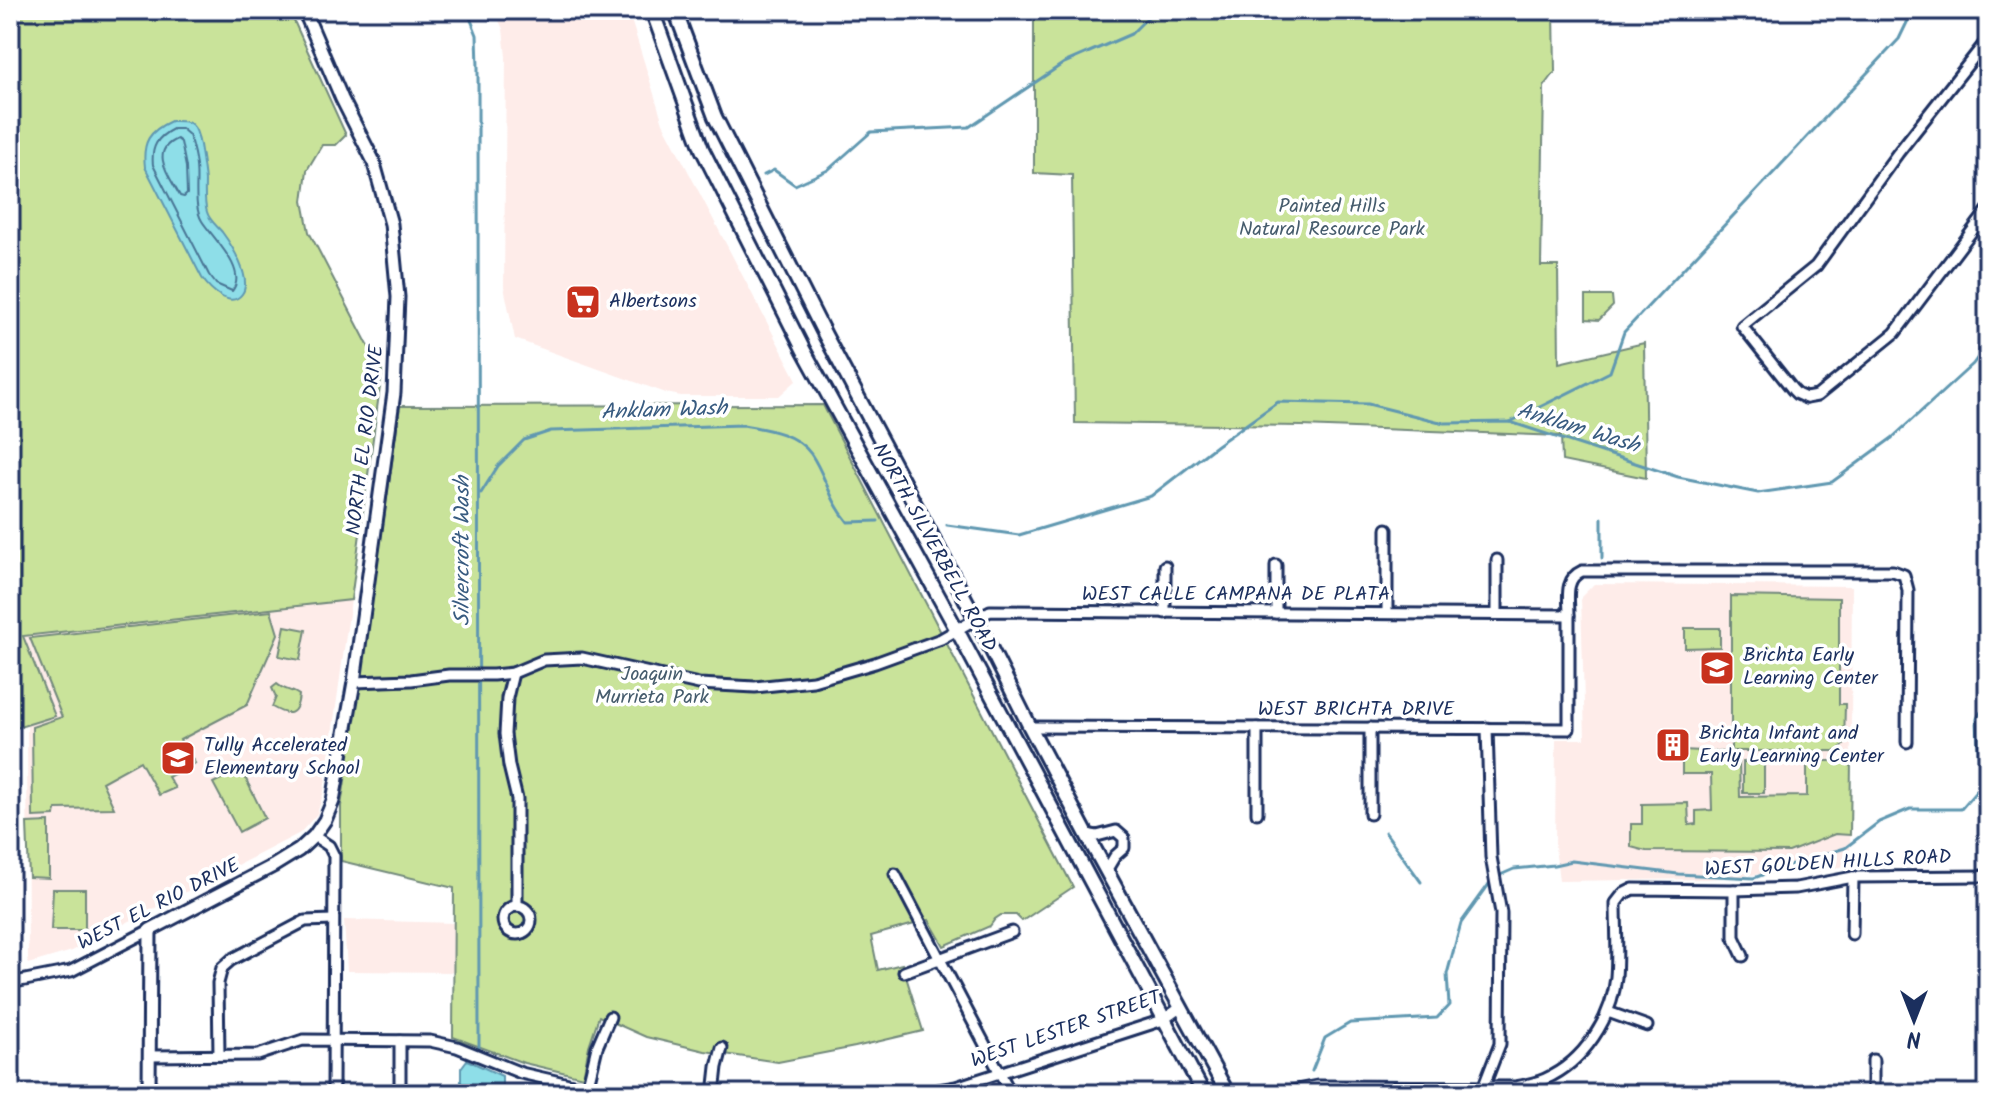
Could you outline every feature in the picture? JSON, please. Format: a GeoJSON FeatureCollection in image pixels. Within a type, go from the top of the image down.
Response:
{"type":"FeatureCollection","features":[{"type":"Feature","properties":{"kind":"main road","name":"NORTH SILVERBELL ROAD"},"geometry":{"type":"LineString","coordinates":[[652,10],[702,149],[803,349],[957,630],[1204,1094]]}},
{"type":"Feature","properties":{"kind":"main road","name":"NORTH SILVERBELL ROAD"},"geometry":{"type":"LineString","coordinates":[[675,10],[715,117],[825,335],[1086,834],[1228,1094]]}},
{"type":"Feature","properties":{"kind":"main road"},"geometry":{"type":"LineString","coordinates":[[1012,735],[1030,727]]}},
{"type":"Feature","properties":{"kind":"street","name":"NORTH EL RIO DRIVE"},"geometry":{"type":"LineString","coordinates":[[304,10],[342,99],[373,160],[391,224],[398,297],[394,393],[354,682],[333,801],[314,836]]}},
{"type":"Feature","properties":{"kind":"street"},"geometry":{"type":"LineString","coordinates":[[1988,39],[1898,153],[1816,266],[1742,326],[1806,402],[1895,333],[1988,210]]}},
{"type":"Feature","properties":{"kind":"street"},"geometry":{"type":"LineString","coordinates":[[1387,529],[1387,613]]}},
{"type":"Feature","properties":{"kind":"street"},"geometry":{"type":"LineString","coordinates":[[1497,560],[1497,613]]}},
{"type":"Feature","properties":{"kind":"street"},"geometry":{"type":"LineString","coordinates":[[1276,565],[1276,613]]}},
{"type":"Feature","properties":{"kind":"street"},"geometry":{"type":"LineString","coordinates":[[1165,566],[1165,613]]}},
{"type":"Feature","properties":{"kind":"street"},"geometry":{"type":"LineString","coordinates":[[1569,615],[1570,581],[1574,574],[1582,571],[1893,571],[1906,576],[1908,590],[1907,742]]}},
{"type":"Feature","properties":{"kind":"street","name":"WEST CALLE CAMPANA DE PLATA"},"geometry":{"type":"LineString","coordinates":[[354,682],[513,673],[544,660],[582,658],[699,684],[755,687],[813,681],[941,639],[990,611],[1569,615]]}},
{"type":"Feature","properties":{"kind":"street","name":"WEST BRICHTA DRIVE"},"geometry":{"type":"LineString","coordinates":[[1030,727],[1569,729],[1569,615]]}},
{"type":"Feature","properties":{"kind":"street"},"geometry":{"type":"LineString","coordinates":[[513,673],[507,698],[505,734],[517,799],[517,906]]}},
{"type":"Feature","properties":{"kind":"street"},"geometry":{"type":"LineString","coordinates":[[1257,728],[1257,813]]}},
{"type":"Feature","properties":{"kind":"street"},"geometry":{"type":"LineString","coordinates":[[1370,728],[1370,814]]}},
{"type":"Feature","properties":{"kind":"street"},"geometry":{"type":"LineString","coordinates":[[1483,1091],[1500,1044],[1501,913],[1490,844],[1487,728]]}},
{"type":"Feature","properties":{"kind":"street"},"geometry":{"type":"LineString","coordinates":[[1086,834],[1097,836],[1116,831],[1124,838],[1124,848],[1106,871]]}},
{"type":"Feature","properties":{"kind":"street"},"geometry":{"type":"LineString","coordinates":[[314,836],[329,846],[334,856],[333,1094]]}},
{"type":"Feature","properties":{"kind":"street","name":"WEST EL RIO DRIVE"},"geometry":{"type":"LineString","coordinates":[[10,983],[71,971],[273,866],[299,850],[314,836]]}},
{"type":"Feature","properties":{"kind":"street"},"geometry":{"type":"LineString","coordinates":[[1490,844],[1501,844]]}},
{"type":"Feature","properties":{"kind":"street"},"geometry":{"type":"LineString","coordinates":[[895,874],[1011,1094]]}},
{"type":"Feature","properties":{"kind":"street","name":"WEST GOLDEN HILLS ROAD"},"geometry":{"type":"LineString","coordinates":[[1608,1012],[1616,979],[1616,903],[1623,894],[1633,889],[1796,888],[1853,877],[1988,876]]}},
{"type":"Feature","properties":{"kind":"street"},"geometry":{"type":"LineString","coordinates":[[1852,934],[1853,877]]}},
{"type":"Feature","properties":{"kind":"street"},"geometry":{"type":"LineString","coordinates":[[1734,890],[1734,937],[1743,956]]}},
{"type":"Feature","properties":{"kind":"street"},"geometry":{"type":"LineString","coordinates":[[219,1055],[218,983],[222,968],[231,960],[305,921],[333,920]]}},
{"type":"Feature","properties":{"kind":"street"},"geometry":{"type":"LineString","coordinates":[[149,1094],[150,930]]}},
{"type":"Feature","properties":{"kind":"street"},"geometry":{"type":"LineString","coordinates":[[904,972],[1012,932]]}},
{"type":"Feature","properties":{"kind":"street","name":"WEST LESTER STREET"},"geometry":{"type":"LineString","coordinates":[[915,1094],[956,1087],[1163,1020],[1181,1007]]}},
{"type":"Feature","properties":{"kind":"street"},"geometry":{"type":"LineString","coordinates":[[1276,1094],[1317,1086],[1483,1091],[1515,1087],[1546,1078],[1571,1062],[1592,1039],[1608,1012],[1647,1026]]}},
{"type":"Feature","properties":{"kind":"street"},"geometry":{"type":"LineString","coordinates":[[586,1091],[597,1047],[610,1017]]}},
{"type":"Feature","properties":{"kind":"street"},"geometry":{"type":"LineString","coordinates":[[149,1056],[258,1055],[303,1040],[430,1041],[457,1047],[521,1073],[586,1091],[633,1094]]}},
{"type":"Feature","properties":{"kind":"street"},"geometry":{"type":"LineString","coordinates":[[400,1041],[400,1094]]}},
{"type":"Feature","properties":{"kind":"street"},"geometry":{"type":"LineString","coordinates":[[714,1094],[722,1048]]}},
{"type":"Feature","properties":{"kind":"street"},"geometry":{"type":"LineString","coordinates":[[1873,1060],[1873,1094]]}},
{"type":"Feature","properties":{"kind":"shaded area"},"geometry":{"type":"Polygon","coordinates":[[[494,10],[628,10],[663,123],[797,380],[779,396],[681,396],[666,393],[515,339],[504,287],[506,57],[503,29],[494,10]]]}},
{"type":"Feature","properties":{"kind":"shaded area","name":"Brichta Early Learning Center"},"geometry":{"type":"Polygon","coordinates":[[[1594,584],[1852,586],[1850,865],[1811,873],[1707,879],[1559,881],[1555,846],[1556,739],[1585,739],[1581,597],[1594,584]]]}},
{"type":"Feature","properties":{"kind":"shaded area","name":"Tully Accelerated Elementary School"},"geometry":{"type":"Polygon","coordinates":[[[351,600],[324,791],[317,814],[300,833],[72,951],[28,964],[27,725],[55,716],[22,636],[351,600]]]}},
{"type":"Feature","properties":{"kind":"shaded area"},"geometry":{"type":"Polygon","coordinates":[[[344,920],[455,923],[455,972],[347,971],[344,920]]]}},
{"type":"Feature","properties":{"kind":"green space"},"geometry":{"type":"Polygon","coordinates":[[[10,10],[289,10],[346,135],[336,145],[322,145],[307,170],[303,201],[309,232],[382,372],[351,600],[23,636],[55,716],[10,730],[10,10]]]}},
{"type":"Feature","properties":{"kind":"green space","name":"Painted Hills Natural Resource Park"},"geometry":{"type":"Polygon","coordinates":[[[1034,10],[1554,10],[1555,72],[1544,87],[1541,266],[1558,266],[1559,363],[1644,343],[1646,478],[1562,461],[1561,436],[1302,426],[1075,423],[1072,175],[1034,173],[1034,10]]]}},
{"type":"Feature","properties":{"kind":"green space"},"geometry":{"type":"Polygon","coordinates":[[[1586,296],[1612,296],[1613,306],[1599,320],[1586,319],[1586,296]]]}},
{"type":"Feature","properties":{"kind":"green space","name":"Joaquin Murrieta Park"},"geometry":{"type":"Polygon","coordinates":[[[823,405],[1073,887],[1022,921],[1016,915],[1001,915],[990,926],[944,946],[929,920],[871,936],[878,970],[902,964],[923,1031],[778,1062],[705,1051],[646,1037],[599,1016],[583,1077],[524,1063],[453,1037],[454,888],[341,861],[341,806],[400,406],[823,405]]]}},
{"type":"Feature","properties":{"kind":"green space"},"geometry":{"type":"Polygon","coordinates":[[[1731,596],[1839,598],[1839,704],[1845,704],[1844,745],[1839,751],[1731,751],[1731,596]]]}},
{"type":"Feature","properties":{"kind":"green space"},"geometry":{"type":"Polygon","coordinates":[[[271,611],[278,634],[247,705],[180,740],[195,763],[168,777],[175,788],[159,795],[140,761],[102,782],[114,808],[56,809],[55,816],[33,817],[32,727],[62,717],[30,638],[271,611]]]}},
{"type":"Feature","properties":{"kind":"green space"},"geometry":{"type":"Polygon","coordinates":[[[285,626],[306,630],[300,660],[279,656],[285,626]]]}},
{"type":"Feature","properties":{"kind":"green space"},"geometry":{"type":"Polygon","coordinates":[[[1685,628],[1720,628],[1720,647],[1685,648],[1685,628]]]}},
{"type":"Feature","properties":{"kind":"green space"},"geometry":{"type":"Polygon","coordinates":[[[277,684],[299,695],[291,713],[272,707],[276,697],[272,688],[277,684]]]}},
{"type":"Feature","properties":{"kind":"green space"},"geometry":{"type":"Polygon","coordinates":[[[1682,750],[1724,752],[1739,760],[1740,797],[1807,796],[1807,761],[1851,761],[1850,835],[1835,834],[1789,852],[1646,851],[1631,847],[1631,824],[1642,824],[1642,804],[1688,803],[1689,825],[1696,824],[1696,811],[1712,810],[1711,774],[1682,774],[1682,750]]]}},
{"type":"Feature","properties":{"kind":"green space"},"geometry":{"type":"Polygon","coordinates":[[[1743,762],[1764,762],[1764,793],[1743,793],[1743,762]]]}},
{"type":"Feature","properties":{"kind":"green space"},"geometry":{"type":"Polygon","coordinates":[[[241,769],[265,818],[239,832],[213,783],[241,769]]]}},
{"type":"Feature","properties":{"kind":"green space"},"geometry":{"type":"Polygon","coordinates":[[[49,822],[49,878],[29,877],[27,823],[49,822]]]}},
{"type":"Feature","properties":{"kind":"green space"},"geometry":{"type":"Polygon","coordinates":[[[53,889],[85,889],[85,930],[51,930],[53,889]]]}},
{"type":"Feature","properties":{"kind":"water"},"geometry":{"type":"Polygon","coordinates":[[[171,121],[187,122],[196,131],[204,168],[207,212],[240,262],[245,280],[242,294],[232,300],[220,296],[202,278],[145,167],[149,138],[171,121]]]}},
{"type":"Feature","properties":{"kind":"water"},"geometry":{"type":"Polygon","coordinates":[[[467,1060],[502,1076],[502,1094],[461,1094],[461,1068],[467,1060]]]}},
{"type":"Feature","properties":{"kind":"waterway","name":"Silvercroft Wash"},"geometry":{"type":"LineString","coordinates":[[467,10],[477,35],[478,67],[479,1052]]}},
{"type":"Feature","properties":{"kind":"waterway"},"geometry":{"type":"LineString","coordinates":[[764,175],[774,170],[795,185],[828,170],[871,132],[969,127],[1064,63],[1131,34],[1155,10]]}},
{"type":"Feature","properties":{"kind":"waterway"},"geometry":{"type":"LineString","coordinates":[[1510,422],[1610,372],[1624,332],[1899,39],[1913,10]]}},
{"type":"Feature","properties":{"kind":"waterway","name":"Anklam Wash"},"geometry":{"type":"LineString","coordinates":[[947,525],[1019,535],[1151,496],[1278,402],[1368,404],[1444,423],[1510,422],[1678,477],[1758,493],[1832,482],[1892,438],[1973,364],[1988,343]]}},
{"type":"Feature","properties":{"kind":"waterway","name":"Anklam Wash"},"geometry":{"type":"LineString","coordinates":[[481,493],[498,466],[524,440],[551,431],[743,425],[780,433],[797,441],[811,454],[836,505],[848,522],[878,521]]}},
{"type":"Feature","properties":{"kind":"waterway"},"geometry":{"type":"LineString","coordinates":[[1602,518],[1602,558]]}},
{"type":"Feature","properties":{"kind":"waterway"},"geometry":{"type":"LineString","coordinates":[[1498,876],[1514,869],[1572,861],[1678,874],[1754,878],[1845,848],[1879,822],[1910,809],[1961,809],[1980,787],[1977,719],[1981,712],[1988,710]]}},
{"type":"Feature","properties":{"kind":"waterway"},"geometry":{"type":"LineString","coordinates":[[1385,832],[1421,882]]}},
{"type":"Feature","properties":{"kind":"waterway"},"geometry":{"type":"LineString","coordinates":[[1312,1071],[1325,1038],[1350,1023],[1437,1018],[1449,1005],[1447,974],[1461,923],[1492,880]]}},
{"type":"Feature","properties":{"kind":"place","name":"Albertsons"},"geometry":{"type":"Point","coordinates":[583,302]}},
{"type":"Feature","properties":{"kind":"place","name":"Brichta Early Learning Center"},"geometry":{"type":"Point","coordinates":[1717,668]}},
{"type":"Feature","properties":{"kind":"place","name":"Brichta Infant and Early Learning Center"},"geometry":{"type":"Point","coordinates":[1673,745]}},
{"type":"Feature","properties":{"kind":"place","name":"Tully Accelerated Elementary School"},"geometry":{"type":"Point","coordinates":[178,758]}}]}
